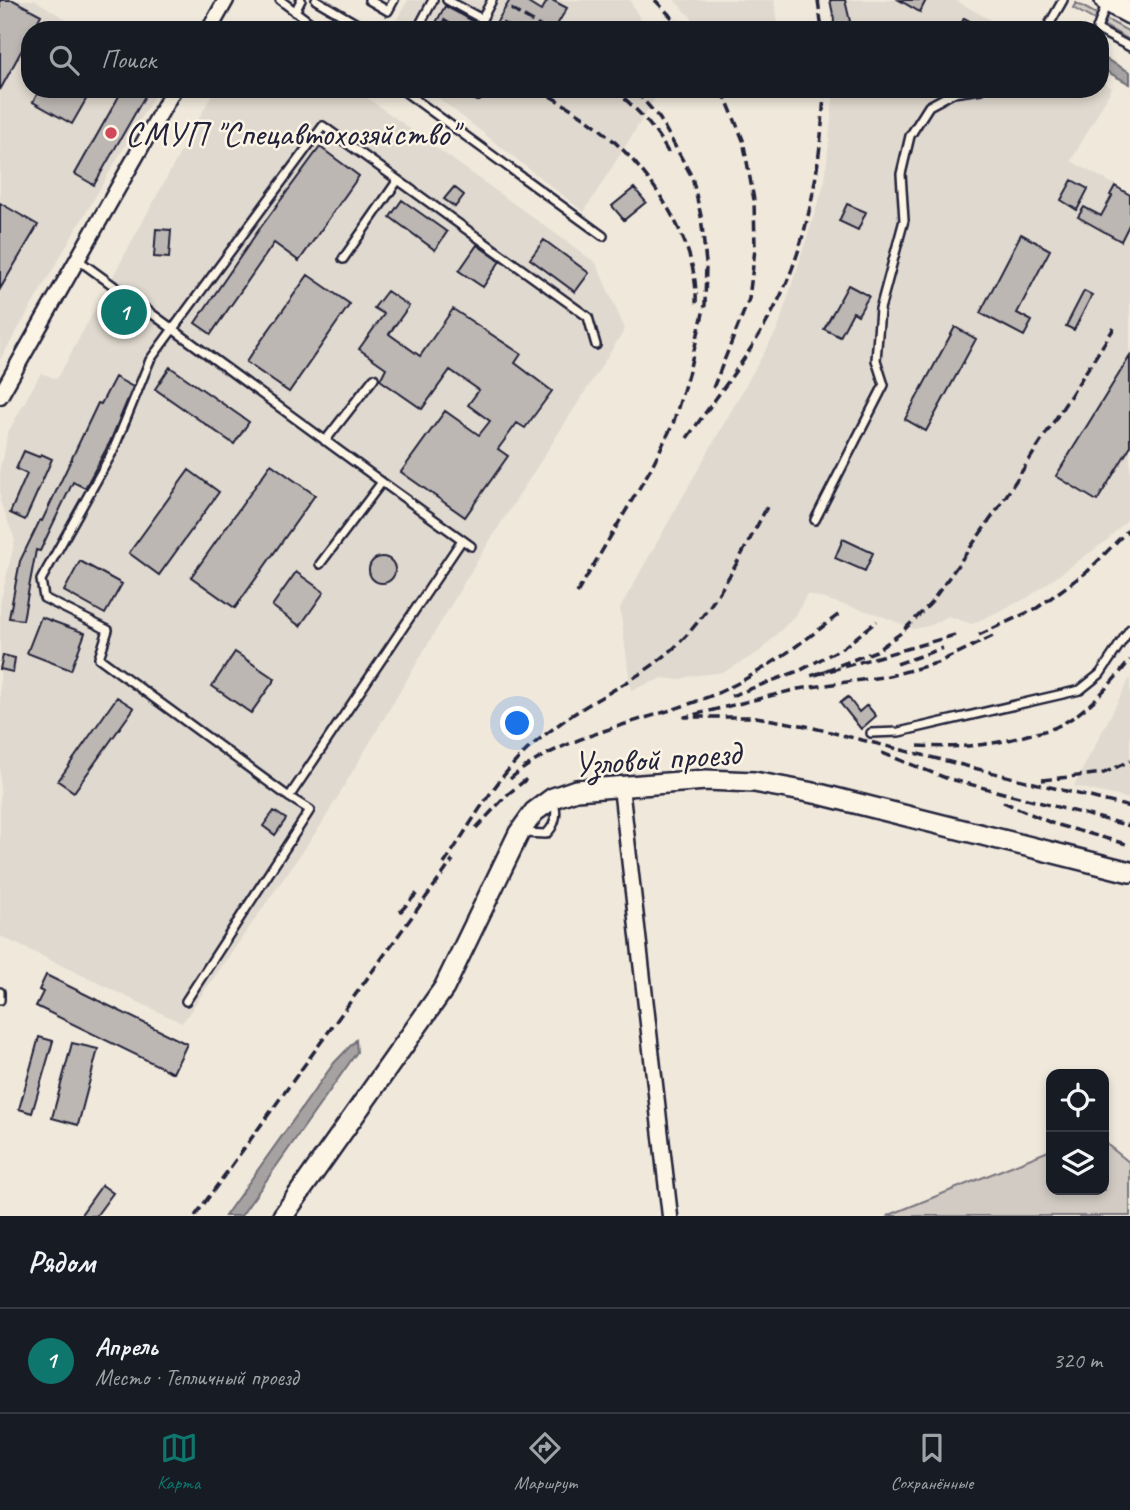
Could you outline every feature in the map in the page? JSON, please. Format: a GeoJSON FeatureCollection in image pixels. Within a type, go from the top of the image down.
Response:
{"type":"FeatureCollection","features":[{"type":"Feature","properties":{"kind":"main road"},"geometry":{"type":"LineString","coordinates":[[1107,1],[1130,13]]}},
{"type":"Feature","properties":{"kind":"street"},"geometry":{"type":"LineString","coordinates":[[214,21],[226,0]]}},
{"type":"Feature","properties":{"kind":"street"},"geometry":{"type":"LineString","coordinates":[[0,396],[169,98]]}},
{"type":"Feature","properties":{"kind":"street","name":"Узловой проезд"},"geometry":{"type":"LineString","coordinates":[[283,1216],[444,988],[519,833],[534,812],[553,799],[576,790],[621,786],[706,780],[754,782],[818,794],[1130,873]]}},
{"type":"Feature","properties":{"kind":"street"},"geometry":{"type":"LineString","coordinates":[[621,786],[670,1216]]}},
{"type":"Feature","properties":{"kind":"lane"},"geometry":{"type":"LineString","coordinates":[[280,0],[308,21]]}},
{"type":"Feature","properties":{"kind":"lane"},"geometry":{"type":"LineString","coordinates":[[295,12],[301,0]]}},
{"type":"Feature","properties":{"kind":"lane"},"geometry":{"type":"LineString","coordinates":[[316,0],[352,21]]}},
{"type":"Feature","properties":{"kind":"lane"},"geometry":{"type":"LineString","coordinates":[[369,0],[388,11],[394,0]]}},
{"type":"Feature","properties":{"kind":"lane"},"geometry":{"type":"LineString","coordinates":[[422,21],[433,0]]}},
{"type":"Feature","properties":{"kind":"lane"},"geometry":{"type":"LineString","coordinates":[[447,0],[482,19],[492,0]]}},
{"type":"Feature","properties":{"kind":"lane"},"geometry":{"type":"LineString","coordinates":[[1051,21],[1063,0]]}},
{"type":"Feature","properties":{"kind":"lane"},"geometry":{"type":"LineString","coordinates":[[1100,21],[1107,1]]}},
{"type":"Feature","properties":{"kind":"lane"},"geometry":{"type":"LineString","coordinates":[[1109,35],[1130,47]]}},
{"type":"Feature","properties":{"kind":"lane"},"geometry":{"type":"LineString","coordinates":[[413,98],[603,236]]}},
{"type":"Feature","properties":{"kind":"lane"},"geometry":{"type":"LineString","coordinates":[[815,520],[884,385],[876,360],[880,309],[904,220],[901,174],[909,136],[929,106],[944,98]]}},
{"type":"Feature","properties":{"kind":"lane"},"geometry":{"type":"LineString","coordinates":[[186,1001],[310,810],[99,658],[108,629],[44,598],[41,580],[113,451],[150,360],[323,125],[589,317],[596,345]]}},
{"type":"Feature","properties":{"kind":"lane"},"geometry":{"type":"LineString","coordinates":[[343,259],[398,180]]}},
{"type":"Feature","properties":{"kind":"lane"},"geometry":{"type":"LineString","coordinates":[[76,259],[471,546]]}},
{"type":"Feature","properties":{"kind":"lane"},"geometry":{"type":"LineString","coordinates":[[325,441],[374,378]]}},
{"type":"Feature","properties":{"kind":"lane"},"geometry":{"type":"LineString","coordinates":[[320,565],[382,482]]}},
{"type":"Feature","properties":{"kind":"lane"},"geometry":{"type":"LineString","coordinates":[[289,797],[461,540]]}},
{"type":"Feature","properties":{"kind":"lane"},"geometry":{"type":"LineString","coordinates":[[871,733],[899,732],[1080,690],[1100,674],[1130,629]]}},
{"type":"Feature","properties":{"kind":"lane"},"geometry":{"type":"LineString","coordinates":[[0,992],[0,1000]]}},
{"type":"Feature","properties":{"kind":"shaded area"},"geometry":{"type":"Polygon","coordinates":[[[0,0],[35,0],[68,21],[21,21],[21,98],[153,98],[0,360],[0,0]]]}},
{"type":"Feature","properties":{"kind":"shaded area"},"geometry":{"type":"Polygon","coordinates":[[[408,0],[630,0],[641,21],[396,21],[408,0]]]}},
{"type":"Feature","properties":{"kind":"shaded area"},"geometry":{"type":"Polygon","coordinates":[[[674,0],[774,0],[778,21],[693,21],[674,0]]]}},
{"type":"Feature","properties":{"kind":"shaded area"},"geometry":{"type":"Polygon","coordinates":[[[829,0],[955,0],[992,21],[832,21],[829,0]]]}},
{"type":"Feature","properties":{"kind":"shaded area"},"geometry":{"type":"Polygon","coordinates":[[[1076,3],[1130,32],[1130,40],[1109,28],[1109,21],[1096,21],[1073,8],[1076,3]]]}},
{"type":"Feature","properties":{"kind":"shaded area"},"geometry":{"type":"Polygon","coordinates":[[[1109,61],[1130,72],[1130,84],[1109,73],[1109,61]]]}},
{"type":"Feature","properties":{"kind":"shaded area"},"geometry":{"type":"Polygon","coordinates":[[[210,98],[367,98],[596,263],[625,329],[477,561],[321,825],[182,1023],[0,936],[0,604],[15,540],[0,501],[0,466],[7,434],[41,373],[57,379],[210,98]]]}},
{"type":"Feature","properties":{"kind":"shaded area"},"geometry":{"type":"Polygon","coordinates":[[[438,98],[655,98],[584,212],[438,98]]]}},
{"type":"Feature","properties":{"kind":"shaded area"},"geometry":{"type":"Polygon","coordinates":[[[833,98],[1106,98],[1071,161],[1130,193],[1130,517],[1106,541],[1027,598],[972,624],[948,616],[932,625],[914,629],[877,614],[807,594],[796,615],[759,652],[724,672],[678,680],[663,678],[631,690],[620,608],[778,328],[825,181],[833,98]]]}},
{"type":"Feature","properties":{"kind":"shaded area"},"geometry":{"type":"Polygon","coordinates":[[[1130,678],[1130,799],[1074,786],[1130,678]]]}},
{"type":"Feature","properties":{"kind":"shaded area"},"geometry":{"type":"Polygon","coordinates":[[[356,1040],[357,1052],[241,1216],[225,1216],[334,1063],[356,1040]]]}},
{"type":"Feature","properties":{"kind":"shaded area"},"geometry":{"type":"Polygon","coordinates":[[[1109,1146],[1130,1163],[1130,1216],[887,1216],[1046,1152],[1046,1195],[1109,1195],[1109,1146]]]}},
{"type":"Feature","properties":{"kind":"building"},"geometry":{"type":"Polygon","coordinates":[[[0,0],[13,0],[41,15],[38,21],[21,21],[21,52],[0,90],[0,0]]]}},
{"type":"Feature","properties":{"kind":"building"},"geometry":{"type":"Polygon","coordinates":[[[510,0],[523,0],[541,11],[548,0],[567,8],[559,21],[497,21],[510,0]]]}},
{"type":"Feature","properties":{"kind":"building"},"geometry":{"type":"Polygon","coordinates":[[[830,0],[845,0],[850,21],[834,19],[830,0]]]}},
{"type":"Feature","properties":{"kind":"building"},"geometry":{"type":"Polygon","coordinates":[[[899,0],[926,0],[920,12],[899,0]]]}},
{"type":"Feature","properties":{"kind":"building"},"geometry":{"type":"Polygon","coordinates":[[[445,6],[472,21],[437,21],[445,6]]]}},
{"type":"Feature","properties":{"kind":"building"},"geometry":{"type":"Polygon","coordinates":[[[35,98],[87,98],[72,124],[33,102],[35,98]]]}},
{"type":"Feature","properties":{"kind":"building","name":"СМУП \"Спецавтохозяйство\""},"geometry":{"type":"Polygon","coordinates":[[[118,98],[144,98],[94,185],[75,174],[118,98]]]}},
{"type":"Feature","properties":{"kind":"building"},"geometry":{"type":"Polygon","coordinates":[[[320,147],[359,176],[299,261],[274,243],[211,334],[195,323],[320,147]]]}},
{"type":"Feature","properties":{"kind":"building"},"geometry":{"type":"Polygon","coordinates":[[[1072,180],[1088,189],[1077,210],[1061,200],[1072,180]]]}},
{"type":"Feature","properties":{"kind":"building"},"geometry":{"type":"Polygon","coordinates":[[[1115,186],[1130,195],[1130,223],[1121,241],[1078,217],[1084,207],[1101,216],[1115,186]]]}},
{"type":"Feature","properties":{"kind":"building"},"geometry":{"type":"Polygon","coordinates":[[[454,187],[464,195],[455,207],[444,199],[454,187]]]}},
{"type":"Feature","properties":{"kind":"building"},"geometry":{"type":"Polygon","coordinates":[[[634,188],[646,202],[624,220],[612,206],[634,188]]]}},
{"type":"Feature","properties":{"kind":"building"},"geometry":{"type":"Polygon","coordinates":[[[402,200],[447,232],[435,250],[390,217],[402,200]]]}},
{"type":"Feature","properties":{"kind":"building"},"geometry":{"type":"Polygon","coordinates":[[[0,203],[38,225],[0,289],[0,203]]]}},
{"type":"Feature","properties":{"kind":"building"},"geometry":{"type":"Polygon","coordinates":[[[847,204],[866,212],[858,230],[839,221],[847,204]]]}},
{"type":"Feature","properties":{"kind":"building"},"geometry":{"type":"Polygon","coordinates":[[[156,229],[171,230],[169,258],[154,257],[156,229]]]}},
{"type":"Feature","properties":{"kind":"building"},"geometry":{"type":"Polygon","coordinates":[[[1021,234],[1050,250],[1017,313],[1032,321],[1024,336],[980,313],[1021,234]]]}},
{"type":"Feature","properties":{"kind":"building"},"geometry":{"type":"Polygon","coordinates":[[[544,240],[589,273],[575,292],[530,259],[544,240]]]}},
{"type":"Feature","properties":{"kind":"building"},"geometry":{"type":"Polygon","coordinates":[[[477,245],[500,261],[483,287],[459,271],[477,245]]]}},
{"type":"Feature","properties":{"kind":"building"},"geometry":{"type":"Polygon","coordinates":[[[308,275],[350,304],[289,392],[246,362],[308,275]]]}},
{"type":"Feature","properties":{"kind":"building"},"geometry":{"type":"Polygon","coordinates":[[[848,285],[869,296],[858,315],[853,312],[840,337],[824,329],[848,285]]]}},
{"type":"Feature","properties":{"kind":"building"},"geometry":{"type":"Polygon","coordinates":[[[387,291],[409,306],[389,334],[420,356],[453,309],[521,354],[515,363],[552,391],[525,428],[517,423],[498,449],[508,456],[465,517],[401,472],[445,411],[479,435],[490,421],[468,405],[479,390],[450,370],[422,409],[380,380],[386,368],[359,349],[384,314],[374,308],[387,291]]]}},
{"type":"Feature","properties":{"kind":"building"},"geometry":{"type":"Polygon","coordinates":[[[1084,291],[1092,295],[1074,330],[1066,326],[1084,291]]]}},
{"type":"Feature","properties":{"kind":"building"},"geometry":{"type":"Polygon","coordinates":[[[122,302],[134,312],[127,322],[114,313],[122,302]]]}},
{"type":"Feature","properties":{"kind":"building"},"geometry":{"type":"Polygon","coordinates":[[[955,327],[976,339],[926,431],[905,419],[955,327]]]}},
{"type":"Feature","properties":{"kind":"building"},"geometry":{"type":"Polygon","coordinates":[[[1130,356],[1130,447],[1097,501],[1056,476],[1130,356]]]}},
{"type":"Feature","properties":{"kind":"building"},"geometry":{"type":"Polygon","coordinates":[[[170,367],[249,422],[234,444],[155,389],[170,367]]]}},
{"type":"Feature","properties":{"kind":"building"},"geometry":{"type":"Polygon","coordinates":[[[115,377],[133,387],[110,442],[85,488],[73,482],[40,551],[36,550],[23,620],[9,618],[20,561],[98,403],[101,404],[115,377]]]}},
{"type":"Feature","properties":{"kind":"building"},"geometry":{"type":"Polygon","coordinates":[[[24,451],[52,459],[25,520],[10,513],[27,474],[16,469],[24,451]]]}},
{"type":"Feature","properties":{"kind":"building"},"geometry":{"type":"Polygon","coordinates":[[[271,464],[315,495],[235,608],[191,577],[271,464]]]}},
{"type":"Feature","properties":{"kind":"building"},"geometry":{"type":"Polygon","coordinates":[[[189,470],[219,492],[159,575],[129,553],[189,470]]]}},
{"type":"Feature","properties":{"kind":"building"},"geometry":{"type":"Polygon","coordinates":[[[843,539],[873,553],[865,571],[835,558],[843,539]]]}},
{"type":"Feature","properties":{"kind":"building"},"geometry":{"type":"Polygon","coordinates":[[[382,557],[391,561],[395,570],[391,579],[382,583],[373,579],[369,570],[373,561],[382,557]]]}},
{"type":"Feature","properties":{"kind":"building"},"geometry":{"type":"Polygon","coordinates":[[[80,561],[122,584],[105,614],[64,591],[80,561]]]}},
{"type":"Feature","properties":{"kind":"building"},"geometry":{"type":"Polygon","coordinates":[[[296,572],[324,592],[300,626],[272,606],[296,572]]]}},
{"type":"Feature","properties":{"kind":"building"},"geometry":{"type":"Polygon","coordinates":[[[41,617],[85,633],[71,670],[27,653],[41,617]]]}},
{"type":"Feature","properties":{"kind":"building"},"geometry":{"type":"Polygon","coordinates":[[[235,652],[275,679],[251,713],[212,686],[235,652]]]}},
{"type":"Feature","properties":{"kind":"building"},"geometry":{"type":"Polygon","coordinates":[[[3,655],[15,658],[13,672],[0,669],[3,655]]]}},
{"type":"Feature","properties":{"kind":"building"},"geometry":{"type":"Polygon","coordinates":[[[117,697],[134,708],[74,792],[58,781],[117,697]]]}},
{"type":"Feature","properties":{"kind":"building"},"geometry":{"type":"Polygon","coordinates":[[[848,697],[859,712],[867,705],[876,716],[861,729],[840,703],[848,697]]]}},
{"type":"Feature","properties":{"kind":"building"},"geometry":{"type":"Polygon","coordinates":[[[274,811],[286,819],[275,835],[263,826],[274,811]]]}},
{"type":"Feature","properties":{"kind":"building"},"geometry":{"type":"Polygon","coordinates":[[[46,975],[187,1044],[173,1073],[36,1006],[43,992],[39,990],[46,975]]]}},
{"type":"Feature","properties":{"kind":"building"},"geometry":{"type":"Polygon","coordinates":[[[39,1037],[53,1041],[32,1113],[19,1109],[39,1037]]]}},
{"type":"Feature","properties":{"kind":"building"},"geometry":{"type":"Polygon","coordinates":[[[72,1043],[98,1049],[78,1125],[52,1118],[72,1043]]]}},
{"type":"Feature","properties":{"kind":"building"},"geometry":{"type":"Polygon","coordinates":[[[102,1185],[113,1193],[96,1216],[80,1216],[102,1185]]]}},
{"type":"Feature","properties":{"kind":"railway"},"geometry":{"type":"LineString","coordinates":[[655,0],[675,21]]}},
{"type":"Feature","properties":{"kind":"railway"},"geometry":{"type":"LineString","coordinates":[[818,0],[821,21]]}},
{"type":"Feature","properties":{"kind":"railway"},"geometry":{"type":"LineString","coordinates":[[511,9],[531,21]]}},
{"type":"Feature","properties":{"kind":"railway"},"geometry":{"type":"LineString","coordinates":[[552,98],[601,130],[637,165],[653,185],[680,231],[689,255],[695,280],[696,304]]}},
{"type":"Feature","properties":{"kind":"railway"},"geometry":{"type":"LineString","coordinates":[[623,98],[658,135],[669,154]]}},
{"type":"Feature","properties":{"kind":"railway"},"geometry":{"type":"LineString","coordinates":[[577,593],[650,470],[673,424],[705,305],[706,263],[701,216],[692,177],[660,119],[642,98]]}},
{"type":"Feature","properties":{"kind":"railway"},"geometry":{"type":"LineString","coordinates":[[713,388],[749,299],[755,249],[754,200],[743,140],[726,98]]}},
{"type":"Feature","properties":{"kind":"railway"},"geometry":{"type":"LineString","coordinates":[[687,438],[759,336],[792,269],[806,226],[815,181],[823,98]]}},
{"type":"Feature","properties":{"kind":"railway"},"geometry":{"type":"LineString","coordinates":[[955,635],[811,676],[876,651],[901,633],[930,604],[997,510],[1114,328]]}},
{"type":"Feature","properties":{"kind":"railway"},"geometry":{"type":"LineString","coordinates":[[444,864],[491,792],[529,748],[577,712],[654,664],[681,641],[718,594],[767,507]]}},
{"type":"Feature","properties":{"kind":"railway"},"geometry":{"type":"LineString","coordinates":[[979,635],[1037,608],[1088,571],[1130,528]]}},
{"type":"Feature","properties":{"kind":"railway"},"geometry":{"type":"LineString","coordinates":[[510,779],[557,749],[696,701],[738,683],[784,655],[842,612]]}},
{"type":"Feature","properties":{"kind":"railway"},"geometry":{"type":"LineString","coordinates":[[731,696],[801,670],[844,647],[877,621]]}},
{"type":"Feature","properties":{"kind":"railway"},"geometry":{"type":"LineString","coordinates":[[993,636],[937,663],[889,676],[798,689],[685,717],[756,717],[806,726],[1130,807]]}},
{"type":"Feature","properties":{"kind":"railway"},"geometry":{"type":"LineString","coordinates":[[897,664],[943,648]]}},
{"type":"Feature","properties":{"kind":"railway"},"geometry":{"type":"LineString","coordinates":[[918,746],[989,744],[1055,727],[1088,706],[1130,660]]}},
{"type":"Feature","properties":{"kind":"railway"},"geometry":{"type":"LineString","coordinates":[[882,753],[946,778],[1130,826]]}},
{"type":"Feature","properties":{"kind":"railway"},"geometry":{"type":"LineString","coordinates":[[1042,780],[1104,773],[1130,761]]}},
{"type":"Feature","properties":{"kind":"railway"},"geometry":{"type":"LineString","coordinates":[[476,828],[508,794],[529,777]]}},
{"type":"Feature","properties":{"kind":"railway"},"geometry":{"type":"LineString","coordinates":[[1003,802],[1054,824],[1130,845]]}},
{"type":"Feature","properties":{"kind":"railway"},"geometry":{"type":"LineString","coordinates":[[195,1216],[453,860]]}},
{"type":"Feature","properties":{"kind":"railway"},"geometry":{"type":"LineString","coordinates":[[400,912],[420,890]]}},
{"type":"Feature","properties":{"kind":"place","name":"СМУП \"Спецавтохозяйство\""},"geometry":{"type":"Point","coordinates":[111,133]}},
{"type":"Feature","properties":{"kind":"place","name":"Апрель"},"geometry":{"type":"Point","coordinates":[124,312]}}]}
